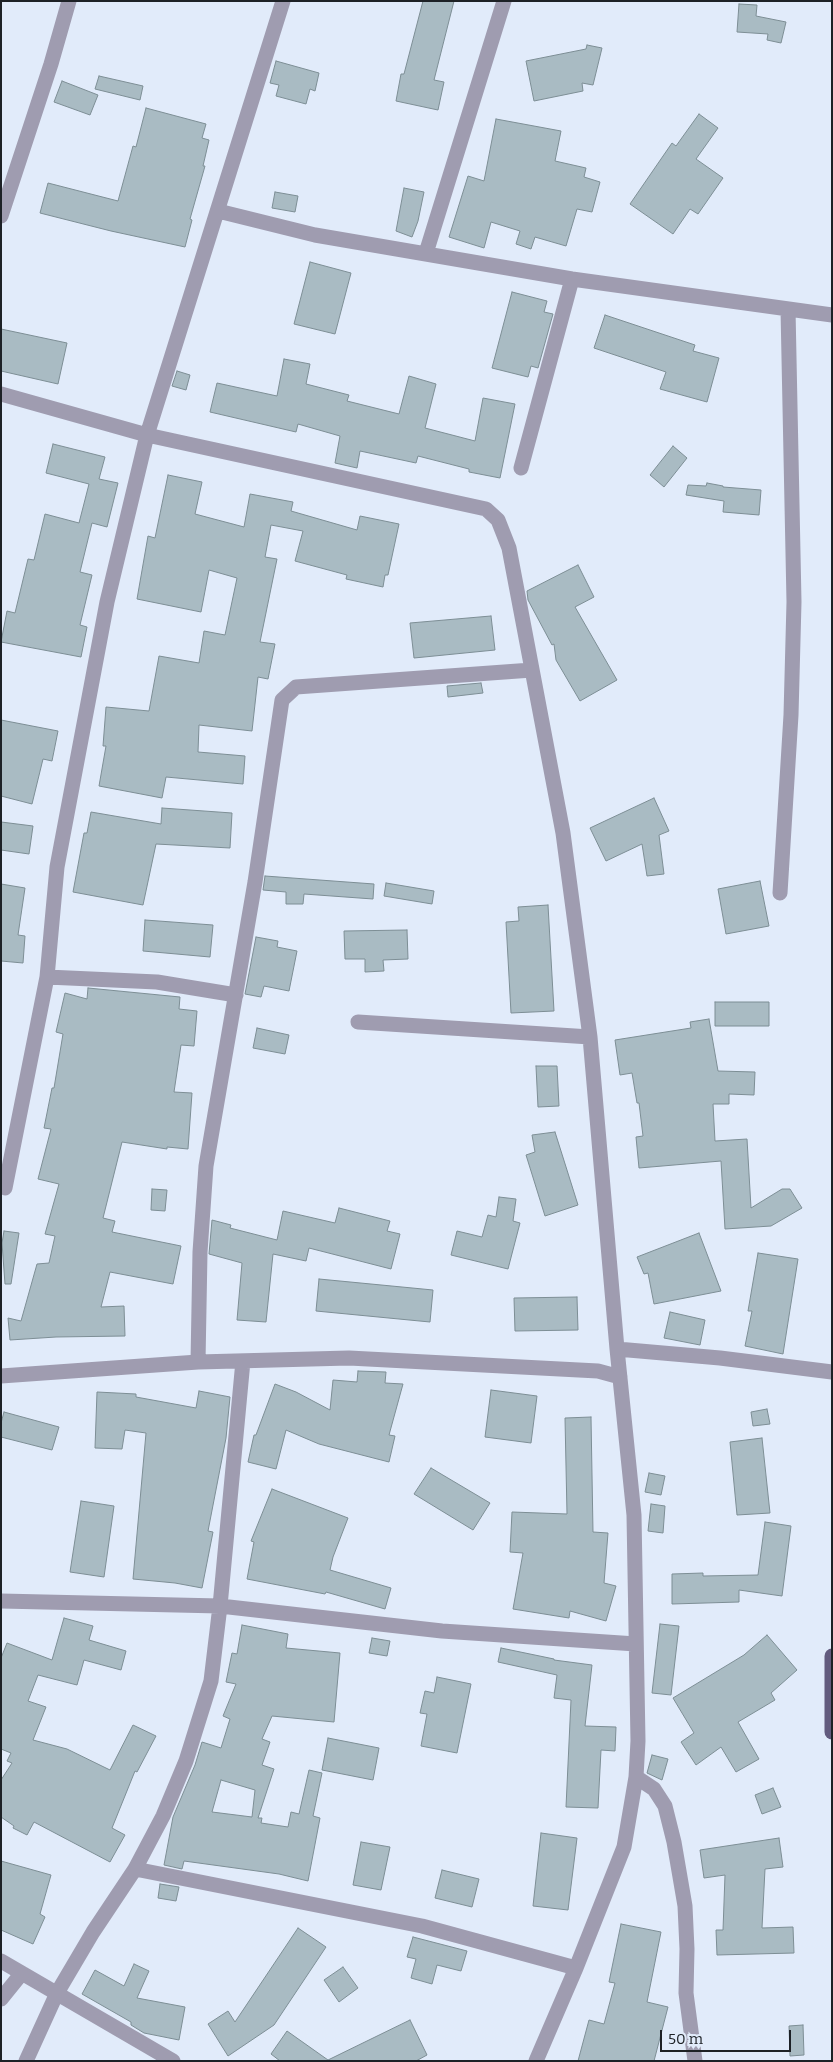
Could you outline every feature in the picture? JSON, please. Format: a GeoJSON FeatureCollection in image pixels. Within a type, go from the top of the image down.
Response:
{"type":"FeatureCollection","features":[{"type":"Feature","properties":{"kind":"main road"},"geometry":{"type":"LineString","coordinates":[[832,1656],[832,1732]]}},
{"type":"Feature","properties":{"kind":"street"},"geometry":{"type":"LineString","coordinates":[[1,216],[51,64],[69,1]]}},
{"type":"Feature","properties":{"kind":"street"},"geometry":{"type":"LineString","coordinates":[[6,1188],[47,977],[57,867],[107,602],[147,435],[284,1]]}},
{"type":"Feature","properties":{"kind":"street"},"geometry":{"type":"LineString","coordinates":[[426,253],[504,1]]}},
{"type":"Feature","properties":{"kind":"street"},"geometry":{"type":"LineString","coordinates":[[218,211],[315,235],[572,279],[832,315]]}},
{"type":"Feature","properties":{"kind":"street"},"geometry":{"type":"LineString","coordinates":[[521,468],[572,279]]}},
{"type":"Feature","properties":{"kind":"street"},"geometry":{"type":"LineString","coordinates":[[780,893],[791,715],[794,602],[788,309]]}},
{"type":"Feature","properties":{"kind":"street"},"geometry":{"type":"LineString","coordinates":[[1,394],[147,435],[486,509],[498,520],[509,548],[563,833],[590,1037],[617,1349],[634,1515],[636,1777],[624,1847],[576,1968],[536,2061]]}},
{"type":"Feature","properties":{"kind":"street"},"geometry":{"type":"LineString","coordinates":[[198,1362],[200,1252],[206,1166],[236,996],[282,700],[296,687],[532,670]]}},
{"type":"Feature","properties":{"kind":"street"},"geometry":{"type":"LineString","coordinates":[[47,977],[157,982],[236,996]]}},
{"type":"Feature","properties":{"kind":"street"},"geometry":{"type":"LineString","coordinates":[[358,1022],[590,1037]]}},
{"type":"Feature","properties":{"kind":"street"},"geometry":{"type":"LineString","coordinates":[[617,1349],[729,1359],[832,1372]]}},
{"type":"Feature","properties":{"kind":"street"},"geometry":{"type":"LineString","coordinates":[[1,1376],[198,1362],[349,1358],[598,1371],[620,1377]]}},
{"type":"Feature","properties":{"kind":"street"},"geometry":{"type":"LineString","coordinates":[[26,2061],[57,1993],[93,1932],[135,1869],[163,1816],[186,1761],[211,1682],[243,1360]]}},
{"type":"Feature","properties":{"kind":"street"},"geometry":{"type":"LineString","coordinates":[[1,1601],[220,1606],[442,1631],[636,1644]]}},
{"type":"Feature","properties":{"kind":"street"},"geometry":{"type":"LineString","coordinates":[[636,1777],[654,1789],[665,1806],[674,1842],[685,1906],[687,1949],[686,1993],[694,2061]]}},
{"type":"Feature","properties":{"kind":"street"},"geometry":{"type":"LineString","coordinates":[[135,1869],[422,1926],[576,1968]]}},
{"type":"Feature","properties":{"kind":"street"},"geometry":{"type":"LineString","coordinates":[[1,1961],[174,2061]]}},
{"type":"Feature","properties":{"kind":"street"},"geometry":{"type":"LineString","coordinates":[[1,1999],[22,1973]]}},
{"type":"Feature","properties":{"kind":"building"},"geometry":{"type":"Polygon","coordinates":[[[423,1],[454,1],[434,80],[444,82],[438,110],[396,101],[401,74],[404,74],[423,1]]]}},
{"type":"Feature","properties":{"kind":"building"},"geometry":{"type":"Polygon","coordinates":[[[739,4],[757,5],[756,16],[786,22],[781,43],[767,40],[768,34],[737,32],[739,4]]]}},
{"type":"Feature","properties":{"kind":"building"},"geometry":{"type":"Polygon","coordinates":[[[587,45],[602,48],[593,85],[582,83],[583,91],[534,101],[526,61],[586,49],[587,45]]]}},
{"type":"Feature","properties":{"kind":"building"},"geometry":{"type":"Polygon","coordinates":[[[276,61],[319,73],[315,91],[310,89],[306,104],[276,96],[279,85],[270,83],[276,61]]]}},
{"type":"Feature","properties":{"kind":"building"},"geometry":{"type":"Polygon","coordinates":[[[99,76],[143,86],[140,100],[95,89],[99,76]]]}},
{"type":"Feature","properties":{"kind":"building"},"geometry":{"type":"Polygon","coordinates":[[[62,81],[98,95],[90,115],[54,102],[62,81]]]}},
{"type":"Feature","properties":{"kind":"building"},"geometry":{"type":"Polygon","coordinates":[[[146,108],[206,124],[202,138],[209,140],[203,166],[205,166],[190,219],[192,220],[185,247],[40,213],[48,183],[118,201],[133,146],[136,147],[146,108]]]}},
{"type":"Feature","properties":{"kind":"building"},"geometry":{"type":"Polygon","coordinates":[[[699,114],[718,128],[696,159],[723,178],[698,214],[690,209],[673,234],[630,204],[672,143],[676,146],[699,114]]]}},
{"type":"Feature","properties":{"kind":"building"},"geometry":{"type":"Polygon","coordinates":[[[496,119],[561,131],[555,161],[586,168],[584,177],[600,182],[592,212],[577,209],[566,246],[535,237],[531,249],[516,244],[520,231],[491,222],[484,248],[449,237],[468,176],[484,181],[496,119]]]}},
{"type":"Feature","properties":{"kind":"building"},"geometry":{"type":"Polygon","coordinates":[[[404,188],[424,192],[418,221],[412,237],[396,231],[404,188]]]}},
{"type":"Feature","properties":{"kind":"building"},"geometry":{"type":"Polygon","coordinates":[[[275,192],[298,196],[295,212],[272,208],[275,192]]]}},
{"type":"Feature","properties":{"kind":"building"},"geometry":{"type":"Polygon","coordinates":[[[310,262],[351,273],[335,334],[294,324],[310,262]]]}},
{"type":"Feature","properties":{"kind":"building"},"geometry":{"type":"Polygon","coordinates":[[[512,292],[547,301],[544,312],[553,314],[538,368],[531,366],[528,377],[492,368],[512,292]]]}},
{"type":"Feature","properties":{"kind":"building"},"geometry":{"type":"Polygon","coordinates":[[[605,315],[695,345],[693,351],[719,358],[707,402],[660,389],[666,372],[594,348],[605,315]]]}},
{"type":"Feature","properties":{"kind":"building"},"geometry":{"type":"Polygon","coordinates":[[[1,329],[67,343],[58,384],[1,371],[1,329]]]}},
{"type":"Feature","properties":{"kind":"building"},"geometry":{"type":"Polygon","coordinates":[[[284,359],[310,364],[306,384],[349,395],[347,401],[399,414],[409,376],[436,384],[425,428],[475,441],[483,398],[515,404],[500,478],[469,472],[469,469],[418,456],[416,463],[360,451],[357,468],[335,463],[340,436],[298,424],[296,432],[210,412],[217,383],[277,396],[284,359]]]}},
{"type":"Feature","properties":{"kind":"building"},"geometry":{"type":"Polygon","coordinates":[[[177,371],[190,375],[186,390],[172,386],[177,371]]]}},
{"type":"Feature","properties":{"kind":"building"},"geometry":{"type":"Polygon","coordinates":[[[53,444],[105,457],[99,479],[118,483],[107,527],[92,523],[80,572],[92,575],[80,625],[87,627],[81,657],[1,642],[7,611],[15,613],[28,559],[34,560],[45,514],[79,523],[89,484],[46,473],[53,444]]]}},
{"type":"Feature","properties":{"kind":"building"},"geometry":{"type":"Polygon","coordinates":[[[673,446],[687,458],[664,487],[650,475],[673,446]]]}},
{"type":"Feature","properties":{"kind":"building"},"geometry":{"type":"Polygon","coordinates":[[[168,475],[202,482],[195,514],[244,527],[250,494],[293,502],[291,511],[357,530],[360,516],[399,524],[388,575],[385,575],[383,587],[346,579],[347,575],[295,561],[303,531],[271,525],[265,557],[277,559],[260,642],[275,644],[268,679],[258,677],[252,731],[199,725],[198,752],[245,756],[243,784],[166,777],[162,798],[99,786],[106,746],[103,746],[106,707],[149,711],[159,656],[199,663],[204,631],[225,635],[237,578],[209,570],[201,612],[137,599],[148,536],[155,538],[168,475]]]}},
{"type":"Feature","properties":{"kind":"building"},"geometry":{"type":"Polygon","coordinates":[[[707,483],[723,487],[761,490],[759,515],[723,512],[724,501],[686,495],[688,485],[706,486],[707,483]]]}},
{"type":"Feature","properties":{"kind":"building"},"geometry":{"type":"Polygon","coordinates":[[[578,565],[594,597],[575,607],[617,680],[580,701],[556,660],[554,644],[552,645],[528,600],[527,591],[578,565]]]}},
{"type":"Feature","properties":{"kind":"building"},"geometry":{"type":"Polygon","coordinates":[[[491,616],[495,650],[414,658],[410,623],[491,616]]]}},
{"type":"Feature","properties":{"kind":"building"},"geometry":{"type":"Polygon","coordinates":[[[481,683],[483,693],[448,697],[447,686],[481,683]]]}},
{"type":"Feature","properties":{"kind":"building"},"geometry":{"type":"Polygon","coordinates":[[[1,720],[58,731],[52,761],[43,759],[32,804],[1,796],[1,720]]]}},
{"type":"Feature","properties":{"kind":"building"},"geometry":{"type":"Polygon","coordinates":[[[654,798],[669,831],[659,835],[664,874],[647,876],[642,844],[606,861],[590,828],[654,798]]]}},
{"type":"Feature","properties":{"kind":"building"},"geometry":{"type":"Polygon","coordinates":[[[162,808],[232,813],[230,848],[156,844],[143,905],[73,892],[84,833],[87,833],[91,812],[161,824],[162,808]]]}},
{"type":"Feature","properties":{"kind":"building"},"geometry":{"type":"Polygon","coordinates":[[[1,822],[33,826],[29,854],[1,850],[1,822]]]}},
{"type":"Feature","properties":{"kind":"building"},"geometry":{"type":"Polygon","coordinates":[[[265,876],[374,884],[373,899],[304,894],[303,904],[286,904],[286,892],[263,890],[265,876]]]}},
{"type":"Feature","properties":{"kind":"building"},"geometry":{"type":"Polygon","coordinates":[[[760,881],[769,926],[726,934],[718,889],[760,881]]]}},
{"type":"Feature","properties":{"kind":"building"},"geometry":{"type":"Polygon","coordinates":[[[386,883],[434,891],[432,904],[384,896],[386,883]]]}},
{"type":"Feature","properties":{"kind":"building"},"geometry":{"type":"Polygon","coordinates":[[[1,884],[25,888],[18,935],[25,936],[23,963],[1,961],[1,884]]]}},
{"type":"Feature","properties":{"kind":"building"},"geometry":{"type":"Polygon","coordinates":[[[548,905],[554,1011],[511,1013],[506,922],[519,921],[518,907],[548,905]]]}},
{"type":"Feature","properties":{"kind":"building"},"geometry":{"type":"Polygon","coordinates":[[[145,920],[213,925],[210,957],[143,951],[145,920]]]}},
{"type":"Feature","properties":{"kind":"building"},"geometry":{"type":"Polygon","coordinates":[[[407,930],[408,959],[383,960],[384,971],[365,972],[365,959],[345,959],[344,931],[407,930]]]}},
{"type":"Feature","properties":{"kind":"building"},"geometry":{"type":"Polygon","coordinates":[[[256,937],[278,941],[277,947],[297,951],[289,991],[264,986],[261,997],[245,994],[256,937]]]}},
{"type":"Feature","properties":{"kind":"building"},"geometry":{"type":"Polygon","coordinates":[[[88,988],[180,997],[179,1009],[197,1011],[194,1046],[181,1045],[174,1092],[192,1093],[188,1149],[167,1147],[167,1149],[122,1142],[103,1218],[115,1221],[112,1232],[181,1246],[173,1284],[110,1272],[101,1307],[124,1306],[125,1336],[10,1340],[8,1318],[21,1321],[37,1264],[49,1263],[55,1236],[45,1234],[59,1184],[38,1179],[51,1129],[44,1128],[52,1088],[54,1088],[63,1034],[56,1032],[65,993],[87,999],[88,988]]]}},
{"type":"Feature","properties":{"kind":"building"},"geometry":{"type":"Polygon","coordinates":[[[715,1002],[769,1002],[769,1026],[715,1026],[715,1002]]]}},
{"type":"Feature","properties":{"kind":"building"},"geometry":{"type":"Polygon","coordinates":[[[709,1019],[718,1071],[755,1072],[754,1095],[729,1094],[729,1104],[713,1104],[715,1141],[747,1139],[751,1208],[782,1189],[790,1189],[802,1208],[771,1226],[725,1229],[721,1161],[639,1168],[636,1137],[643,1136],[639,1103],[637,1103],[632,1073],[620,1075],[615,1040],[691,1028],[690,1022],[709,1019]]]}},
{"type":"Feature","properties":{"kind":"building"},"geometry":{"type":"Polygon","coordinates":[[[257,1028],[289,1035],[285,1054],[253,1048],[257,1028]]]}},
{"type":"Feature","properties":{"kind":"building"},"geometry":{"type":"Polygon","coordinates":[[[536,1066],[557,1066],[559,1106],[538,1107],[536,1066]]]}},
{"type":"Feature","properties":{"kind":"building"},"geometry":{"type":"Polygon","coordinates":[[[555,1132],[578,1205],[545,1216],[526,1155],[535,1152],[532,1135],[555,1132]]]}},
{"type":"Feature","properties":{"kind":"building"},"geometry":{"type":"Polygon","coordinates":[[[152,1189],[167,1190],[165,1211],[151,1210],[152,1189]]]}},
{"type":"Feature","properties":{"kind":"building"},"geometry":{"type":"Polygon","coordinates":[[[499,1197],[516,1199],[513,1221],[520,1223],[508,1269],[451,1255],[457,1231],[482,1237],[488,1215],[496,1217],[499,1197]]]}},
{"type":"Feature","properties":{"kind":"building"},"geometry":{"type":"Polygon","coordinates":[[[339,1208],[390,1221],[387,1231],[400,1234],[391,1269],[309,1248],[306,1261],[273,1254],[266,1322],[237,1320],[242,1263],[209,1254],[212,1220],[231,1225],[230,1228],[277,1240],[283,1211],[335,1223],[339,1208]]]}},
{"type":"Feature","properties":{"kind":"building"},"geometry":{"type":"Polygon","coordinates":[[[4,1231],[19,1233],[11,1284],[5,1284],[2,1243],[4,1231]]]}},
{"type":"Feature","properties":{"kind":"building"},"geometry":{"type":"Polygon","coordinates":[[[699,1233],[721,1291],[654,1304],[648,1273],[644,1274],[637,1257],[699,1233]]]}},
{"type":"Feature","properties":{"kind":"building"},"geometry":{"type":"Polygon","coordinates":[[[758,1253],[798,1259],[783,1354],[745,1346],[752,1311],[748,1311],[758,1253]]]}},
{"type":"Feature","properties":{"kind":"building"},"geometry":{"type":"Polygon","coordinates":[[[319,1279],[433,1290],[430,1322],[316,1311],[319,1279]]]}},
{"type":"Feature","properties":{"kind":"building"},"geometry":{"type":"Polygon","coordinates":[[[577,1297],[578,1330],[515,1331],[514,1298],[577,1297]]]}},
{"type":"Feature","properties":{"kind":"building"},"geometry":{"type":"Polygon","coordinates":[[[670,1312],[705,1320],[700,1345],[664,1338],[670,1312]]]}},
{"type":"Feature","properties":{"kind":"building"},"geometry":{"type":"Polygon","coordinates":[[[358,1371],[386,1372],[385,1383],[403,1384],[389,1435],[395,1436],[389,1462],[319,1444],[286,1430],[276,1469],[248,1462],[254,1435],[256,1435],[275,1384],[296,1392],[330,1410],[333,1380],[357,1382],[358,1371]]]}},
{"type":"Feature","properties":{"kind":"building"},"geometry":{"type":"Polygon","coordinates":[[[491,1390],[537,1396],[531,1443],[485,1437],[491,1390]]]}},
{"type":"Feature","properties":{"kind":"building"},"geometry":{"type":"Polygon","coordinates":[[[199,1391],[230,1397],[226,1438],[208,1531],[213,1532],[202,1588],[133,1579],[146,1433],[125,1430],[122,1449],[95,1448],[97,1392],[136,1394],[136,1397],[196,1408],[199,1391]]]}},
{"type":"Feature","properties":{"kind":"building"},"geometry":{"type":"Polygon","coordinates":[[[767,1409],[770,1424],[753,1426],[751,1412],[767,1409]]]}},
{"type":"Feature","properties":{"kind":"building"},"geometry":{"type":"Polygon","coordinates":[[[4,1412],[59,1427],[52,1450],[1,1437],[1,1423],[4,1412]]]}},
{"type":"Feature","properties":{"kind":"building"},"geometry":{"type":"Polygon","coordinates":[[[591,1417],[593,1532],[608,1533],[604,1583],[616,1586],[606,1621],[570,1611],[569,1618],[513,1609],[523,1553],[510,1552],[512,1512],[567,1514],[565,1418],[591,1417]]]}},
{"type":"Feature","properties":{"kind":"building"},"geometry":{"type":"Polygon","coordinates":[[[762,1438],[770,1513],[737,1515],[730,1442],[762,1438]]]}},
{"type":"Feature","properties":{"kind":"building"},"geometry":{"type":"Polygon","coordinates":[[[431,1468],[490,1503],[473,1530],[414,1494],[431,1468]]]}},
{"type":"Feature","properties":{"kind":"building"},"geometry":{"type":"Polygon","coordinates":[[[649,1473],[665,1476],[661,1495],[645,1492],[649,1473]]]}},
{"type":"Feature","properties":{"kind":"building"},"geometry":{"type":"Polygon","coordinates":[[[272,1489],[348,1518],[330,1570],[391,1588],[385,1609],[326,1592],[325,1594],[247,1579],[254,1542],[251,1541],[272,1489]]]}},
{"type":"Feature","properties":{"kind":"building"},"geometry":{"type":"Polygon","coordinates":[[[81,1501],[114,1506],[104,1577],[70,1572],[81,1501]]]}},
{"type":"Feature","properties":{"kind":"building"},"geometry":{"type":"Polygon","coordinates":[[[651,1504],[665,1506],[663,1533],[648,1531],[651,1504]]]}},
{"type":"Feature","properties":{"kind":"building"},"geometry":{"type":"Polygon","coordinates":[[[765,1522],[791,1526],[782,1596],[739,1590],[739,1602],[672,1604],[672,1574],[703,1573],[703,1576],[758,1575],[765,1522]]]}},
{"type":"Feature","properties":{"kind":"building"},"geometry":{"type":"Polygon","coordinates":[[[64,1618],[93,1626],[89,1640],[126,1651],[121,1670],[84,1660],[77,1685],[38,1675],[28,1701],[46,1707],[33,1740],[67,1749],[110,1770],[133,1725],[156,1736],[137,1772],[135,1771],[112,1828],[125,1835],[110,1862],[34,1822],[27,1835],[13,1828],[14,1826],[1,1817],[1,1780],[12,1763],[7,1761],[11,1753],[1,1749],[1,1658],[7,1643],[52,1660],[64,1618]]]}},
{"type":"Feature","properties":{"kind":"building"},"geometry":{"type":"Polygon","coordinates":[[[660,1624],[679,1626],[671,1695],[652,1693],[660,1624]]]}},
{"type":"Feature","properties":{"kind":"building"},"geometry":{"type":"Polygon","coordinates":[[[242,1625],[288,1634],[286,1648],[340,1653],[334,1722],[272,1716],[262,1739],[270,1742],[262,1765],[274,1769],[258,1818],[262,1818],[261,1823],[288,1827],[291,1812],[299,1814],[309,1770],[322,1773],[313,1816],[320,1818],[308,1881],[279,1874],[184,1861],[182,1869],[164,1865],[173,1817],[195,1765],[202,1742],[221,1748],[230,1719],[223,1716],[236,1684],[226,1682],[232,1653],[237,1654],[242,1625]],[[221,1780],[212,1812],[252,1817],[255,1790],[221,1780]]]}},
{"type":"Feature","properties":{"kind":"building"},"geometry":{"type":"Polygon","coordinates":[[[767,1635],[797,1670],[771,1693],[775,1700],[738,1722],[759,1759],[736,1772],[721,1747],[696,1765],[681,1742],[694,1733],[673,1698],[744,1655],[767,1635]]]}},
{"type":"Feature","properties":{"kind":"building"},"geometry":{"type":"Polygon","coordinates":[[[372,1638],[390,1641],[387,1656],[369,1653],[372,1638]]]}},
{"type":"Feature","properties":{"kind":"building"},"geometry":{"type":"Polygon","coordinates":[[[501,1648],[554,1660],[592,1665],[585,1726],[616,1727],[615,1751],[601,1750],[598,1808],[566,1807],[571,1700],[554,1698],[557,1675],[498,1662],[501,1648]]]}},
{"type":"Feature","properties":{"kind":"building"},"geometry":{"type":"Polygon","coordinates":[[[437,1677],[471,1684],[457,1753],[421,1746],[427,1714],[420,1713],[425,1691],[434,1693],[437,1677]]]}},
{"type":"Feature","properties":{"kind":"building"},"geometry":{"type":"Polygon","coordinates":[[[328,1738],[379,1748],[373,1780],[322,1770],[328,1738]]]}},
{"type":"Feature","properties":{"kind":"building"},"geometry":{"type":"Polygon","coordinates":[[[652,1755],[668,1759],[662,1780],[647,1773],[652,1755]]]}},
{"type":"Feature","properties":{"kind":"building"},"geometry":{"type":"Polygon","coordinates":[[[773,1788],[781,1807],[762,1814],[755,1795],[773,1788]]]}},
{"type":"Feature","properties":{"kind":"building"},"geometry":{"type":"Polygon","coordinates":[[[541,1833],[577,1838],[568,1910],[533,1906],[541,1833]]]}},
{"type":"Feature","properties":{"kind":"building"},"geometry":{"type":"Polygon","coordinates":[[[779,1838],[783,1867],[765,1869],[762,1928],[793,1927],[794,1953],[717,1955],[716,1930],[723,1930],[725,1875],[704,1878],[700,1850],[779,1838]]]}},
{"type":"Feature","properties":{"kind":"building"},"geometry":{"type":"Polygon","coordinates":[[[361,1842],[390,1847],[381,1890],[353,1885],[361,1842]]]}},
{"type":"Feature","properties":{"kind":"building"},"geometry":{"type":"Polygon","coordinates":[[[1,1861],[51,1875],[40,1914],[45,1917],[33,1944],[1,1930],[1,1861]]]}},
{"type":"Feature","properties":{"kind":"building"},"geometry":{"type":"Polygon","coordinates":[[[442,1870],[479,1879],[472,1907],[435,1898],[442,1870]]]}},
{"type":"Feature","properties":{"kind":"building"},"geometry":{"type":"Polygon","coordinates":[[[160,1884],[179,1887],[176,1901],[158,1898],[160,1884]]]}},
{"type":"Feature","properties":{"kind":"building"},"geometry":{"type":"Polygon","coordinates":[[[621,1924],[661,1932],[647,2002],[668,2007],[654,2061],[578,2061],[589,2020],[604,2024],[615,1983],[609,1982],[621,1924]]]}},
{"type":"Feature","properties":{"kind":"building"},"geometry":{"type":"Polygon","coordinates":[[[298,1928],[326,1947],[274,2025],[228,2056],[208,2024],[228,2011],[235,2022],[298,1928]]]}},
{"type":"Feature","properties":{"kind":"building"},"geometry":{"type":"Polygon","coordinates":[[[413,1937],[467,1951],[461,1971],[437,1965],[432,1984],[411,1978],[416,1959],[407,1957],[413,1937]]]}},
{"type":"Feature","properties":{"kind":"building"},"geometry":{"type":"Polygon","coordinates":[[[134,1964],[149,1971],[137,1998],[185,2007],[179,2040],[144,2033],[131,2025],[131,2022],[82,1994],[95,1970],[124,1986],[134,1964]]]}},
{"type":"Feature","properties":{"kind":"building"},"geometry":{"type":"Polygon","coordinates":[[[343,1967],[358,1988],[339,2002],[324,1980],[343,1967]]]}},
{"type":"Feature","properties":{"kind":"building"},"geometry":{"type":"Polygon","coordinates":[[[410,2020],[427,2055],[416,2061],[280,2061],[271,2054],[287,2031],[328,2060],[410,2020]]]}},
{"type":"Feature","properties":{"kind":"building"},"geometry":{"type":"Polygon","coordinates":[[[803,2025],[804,2055],[790,2056],[789,2026],[803,2025]]]}}]}
